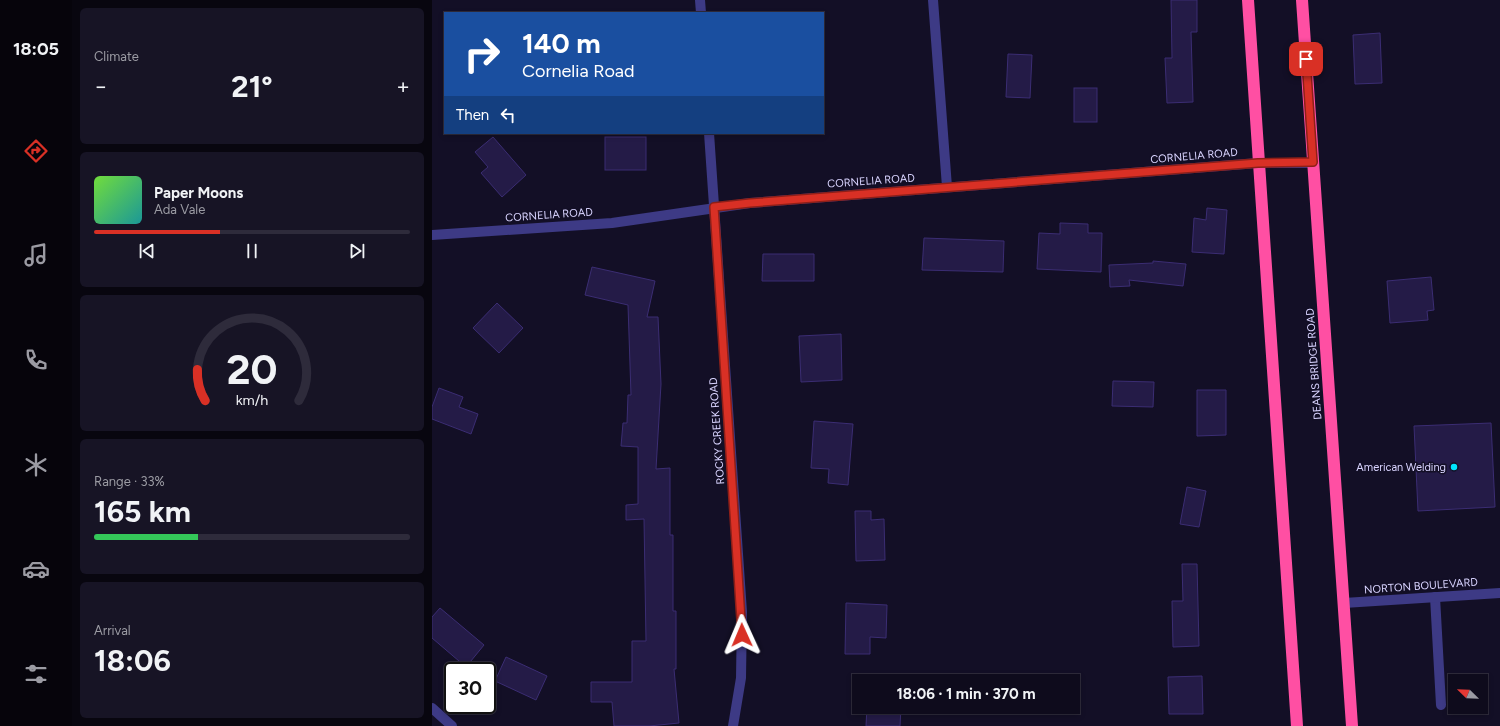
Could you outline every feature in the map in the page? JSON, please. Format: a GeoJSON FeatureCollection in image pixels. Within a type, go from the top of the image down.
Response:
{"type":"FeatureCollection","features":[{"type":"Feature","properties":{"kind":"highway"},"geometry":{"type":"LineString","coordinates":[[1248,0],[1297,726]]}},
{"type":"Feature","properties":{"kind":"highway","name":"DEANS BRIDGE ROAD"},"geometry":{"type":"LineString","coordinates":[[1302,0],[1352,726]]}},
{"type":"Feature","properties":{"kind":"street"},"geometry":{"type":"LineString","coordinates":[[700,0],[701,12]]}},
{"type":"Feature","properties":{"kind":"street"},"geometry":{"type":"LineString","coordinates":[[933,0],[947,187]]}},
{"type":"Feature","properties":{"kind":"street","name":"ROCKY CREEK ROAD"},"geometry":{"type":"LineString","coordinates":[[709,134],[742,612],[741,678],[733,726]]}},
{"type":"Feature","properties":{"kind":"street","name":"CORNELIA ROAD"},"geometry":{"type":"LineString","coordinates":[[432,235],[612,222],[750,203],[1258,163],[1313,162]]}},
{"type":"Feature","properties":{"kind":"street","name":"NORTON BOULEVARD"},"geometry":{"type":"LineString","coordinates":[[1344,604],[1500,593]]}},
{"type":"Feature","properties":{"kind":"street"},"geometry":{"type":"LineString","coordinates":[[1435,597],[1441,705]]}},
{"type":"Feature","properties":{"kind":"street"},"geometry":{"type":"LineString","coordinates":[[432,708],[452,726]]}},
{"type":"Feature","properties":{"kind":"building"},"geometry":{"type":"Polygon","coordinates":[[[1171,0],[1197,0],[1197,32],[1191,32],[1193,102],[1167,103],[1165,58],[1172,58],[1171,0]]]}},
{"type":"Feature","properties":{"kind":"building"},"geometry":{"type":"Polygon","coordinates":[[[1380,33],[1382,83],[1355,84],[1353,35],[1380,33]]]}},
{"type":"Feature","properties":{"kind":"building"},"geometry":{"type":"Polygon","coordinates":[[[1008,54],[1032,55],[1030,98],[1006,97],[1008,54]]]}},
{"type":"Feature","properties":{"kind":"building"},"geometry":{"type":"Polygon","coordinates":[[[1074,88],[1097,88],[1097,122],[1074,122],[1074,88]]]}},
{"type":"Feature","properties":{"kind":"building"},"geometry":{"type":"Polygon","coordinates":[[[493,137],[526,175],[502,197],[481,173],[488,167],[475,152],[493,137]]]}},
{"type":"Feature","properties":{"kind":"building"},"geometry":{"type":"Polygon","coordinates":[[[605,137],[646,137],[646,170],[605,170],[605,137]]]}},
{"type":"Feature","properties":{"kind":"building"},"geometry":{"type":"Polygon","coordinates":[[[1207,208],[1227,210],[1224,254],[1192,252],[1194,218],[1206,220],[1207,208]]]}},
{"type":"Feature","properties":{"kind":"building"},"geometry":{"type":"Polygon","coordinates":[[[1060,223],[1088,224],[1088,233],[1102,233],[1101,272],[1037,269],[1039,233],[1060,234],[1060,223]]]}},
{"type":"Feature","properties":{"kind":"building"},"geometry":{"type":"Polygon","coordinates":[[[924,238],[1004,241],[1003,272],[922,270],[924,238]]]}},
{"type":"Feature","properties":{"kind":"building"},"geometry":{"type":"Polygon","coordinates":[[[763,254],[814,254],[814,281],[762,281],[763,254]]]}},
{"type":"Feature","properties":{"kind":"building"},"geometry":{"type":"Polygon","coordinates":[[[1153,261],[1186,264],[1183,286],[1129,280],[1130,286],[1110,287],[1109,265],[1153,263],[1153,261]]]}},
{"type":"Feature","properties":{"kind":"building"},"geometry":{"type":"Polygon","coordinates":[[[592,267],[655,281],[647,317],[658,317],[661,384],[656,469],[670,468],[670,535],[673,535],[673,611],[676,611],[676,669],[674,669],[679,723],[649,726],[614,726],[612,702],[591,702],[591,682],[632,682],[632,641],[646,641],[644,519],[626,520],[626,505],[638,504],[638,447],[621,446],[623,423],[627,423],[628,395],[631,395],[628,305],[585,295],[592,267]]]}},
{"type":"Feature","properties":{"kind":"building"},"geometry":{"type":"Polygon","coordinates":[[[1431,277],[1434,310],[1427,311],[1428,320],[1390,323],[1387,281],[1431,277]]]}},
{"type":"Feature","properties":{"kind":"building"},"geometry":{"type":"Polygon","coordinates":[[[497,303],[523,328],[499,353],[473,328],[497,303]]]}},
{"type":"Feature","properties":{"kind":"building"},"geometry":{"type":"Polygon","coordinates":[[[841,334],[842,380],[801,382],[799,336],[841,334]]]}},
{"type":"Feature","properties":{"kind":"building"},"geometry":{"type":"Polygon","coordinates":[[[1113,381],[1154,382],[1153,407],[1112,406],[1113,381]]]}},
{"type":"Feature","properties":{"kind":"building"},"geometry":{"type":"Polygon","coordinates":[[[439,388],[463,397],[459,407],[478,414],[471,434],[432,419],[432,407],[439,388]]]}},
{"type":"Feature","properties":{"kind":"building"},"geometry":{"type":"Polygon","coordinates":[[[1197,390],[1226,390],[1226,435],[1197,436],[1197,390]]]}},
{"type":"Feature","properties":{"kind":"building"},"geometry":{"type":"Polygon","coordinates":[[[814,421],[853,424],[848,485],[828,483],[829,469],[811,468],[814,421]]]}},
{"type":"Feature","properties":{"kind":"building","name":"American Welding"},"geometry":{"type":"Polygon","coordinates":[[[1491,423],[1495,507],[1418,511],[1414,426],[1491,423]]]}},
{"type":"Feature","properties":{"kind":"building"},"geometry":{"type":"Polygon","coordinates":[[[1187,487],[1206,491],[1199,527],[1180,524],[1187,487]]]}},
{"type":"Feature","properties":{"kind":"building"},"geometry":{"type":"Polygon","coordinates":[[[855,511],[871,511],[871,520],[884,519],[885,560],[856,561],[855,511]]]}},
{"type":"Feature","properties":{"kind":"building"},"geometry":{"type":"Polygon","coordinates":[[[1182,564],[1197,564],[1199,646],[1173,647],[1172,601],[1183,601],[1182,564]]]}},
{"type":"Feature","properties":{"kind":"building"},"geometry":{"type":"Polygon","coordinates":[[[846,603],[887,605],[886,638],[870,637],[870,654],[845,654],[846,603]]]}},
{"type":"Feature","properties":{"kind":"building"},"geometry":{"type":"Polygon","coordinates":[[[440,608],[484,645],[470,662],[460,662],[432,638],[432,617],[440,608]]]}},
{"type":"Feature","properties":{"kind":"building"},"geometry":{"type":"Polygon","coordinates":[[[506,657],[547,676],[536,700],[496,681],[506,657]]]}},
{"type":"Feature","properties":{"kind":"building"},"geometry":{"type":"Polygon","coordinates":[[[1202,676],[1203,714],[1169,714],[1168,677],[1202,676]]]}},
{"type":"Feature","properties":{"kind":"building"},"geometry":{"type":"Polygon","coordinates":[[[867,714],[901,714],[900,726],[866,726],[867,714]]]}},
{"type":"Feature","properties":{"kind":"place","name":"American Welding"},"geometry":{"type":"Point","coordinates":[1454,467]}},
{"type":"Feature","properties":{"kind":"route"},"geometry":{"type":"LineString","coordinates":[[742,635],[742,612],[714,207],[1258,163],[1313,162],[1306,59]]}}]}
